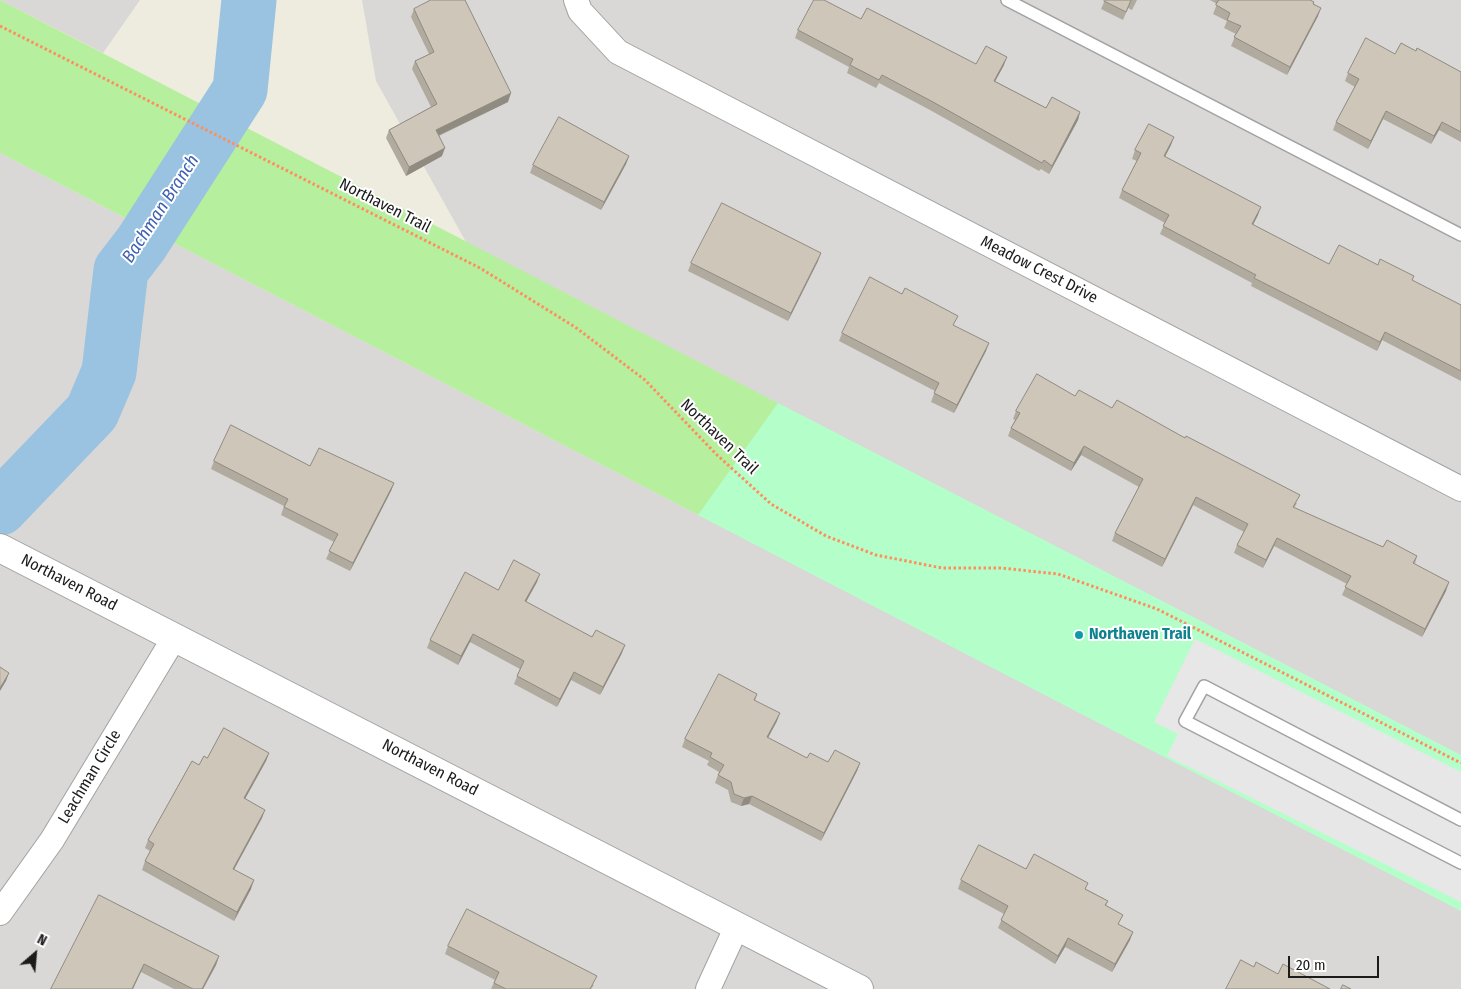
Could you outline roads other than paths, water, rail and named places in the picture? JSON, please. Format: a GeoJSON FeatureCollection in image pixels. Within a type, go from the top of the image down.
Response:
{"type":"FeatureCollection","features":[{"type":"Feature","properties":{"kind":"street","name":"Meadow Crest Drive"},"geometry":{"type":"LineString","coordinates":[[576,0],[580,11],[618,52],[1461,489]]}},
{"type":"Feature","properties":{"kind":"street","name":"Northaven Road"},"geometry":{"type":"LineString","coordinates":[[0,548],[859,989]]}},
{"type":"Feature","properties":{"kind":"street","name":"Leachman Circle"},"geometry":{"type":"LineString","coordinates":[[0,913],[52,840],[174,638]]}},
{"type":"Feature","properties":{"kind":"street"},"geometry":{"type":"LineString","coordinates":[[708,989],[737,926]]}},
{"type":"Feature","properties":{"kind":"lane"},"geometry":{"type":"LineString","coordinates":[[1007,0],[1461,235]]}},
{"type":"Feature","properties":{"kind":"lane"},"geometry":{"type":"LineString","coordinates":[[1461,820],[1204,686],[1185,721],[1461,864]]}},
{"type":"Feature","properties":{"kind":"waterway","name":"Bachman Branch"},"geometry":{"type":"LineString","coordinates":[[0,508],[92,412],[109,372],[121,270],[141,244],[240,90],[249,0]]}},
{"type":"Feature","properties":{"kind":"place","name":"Northaven Trail"},"geometry":{"type":"Point","coordinates":[1079,635]}}]}
